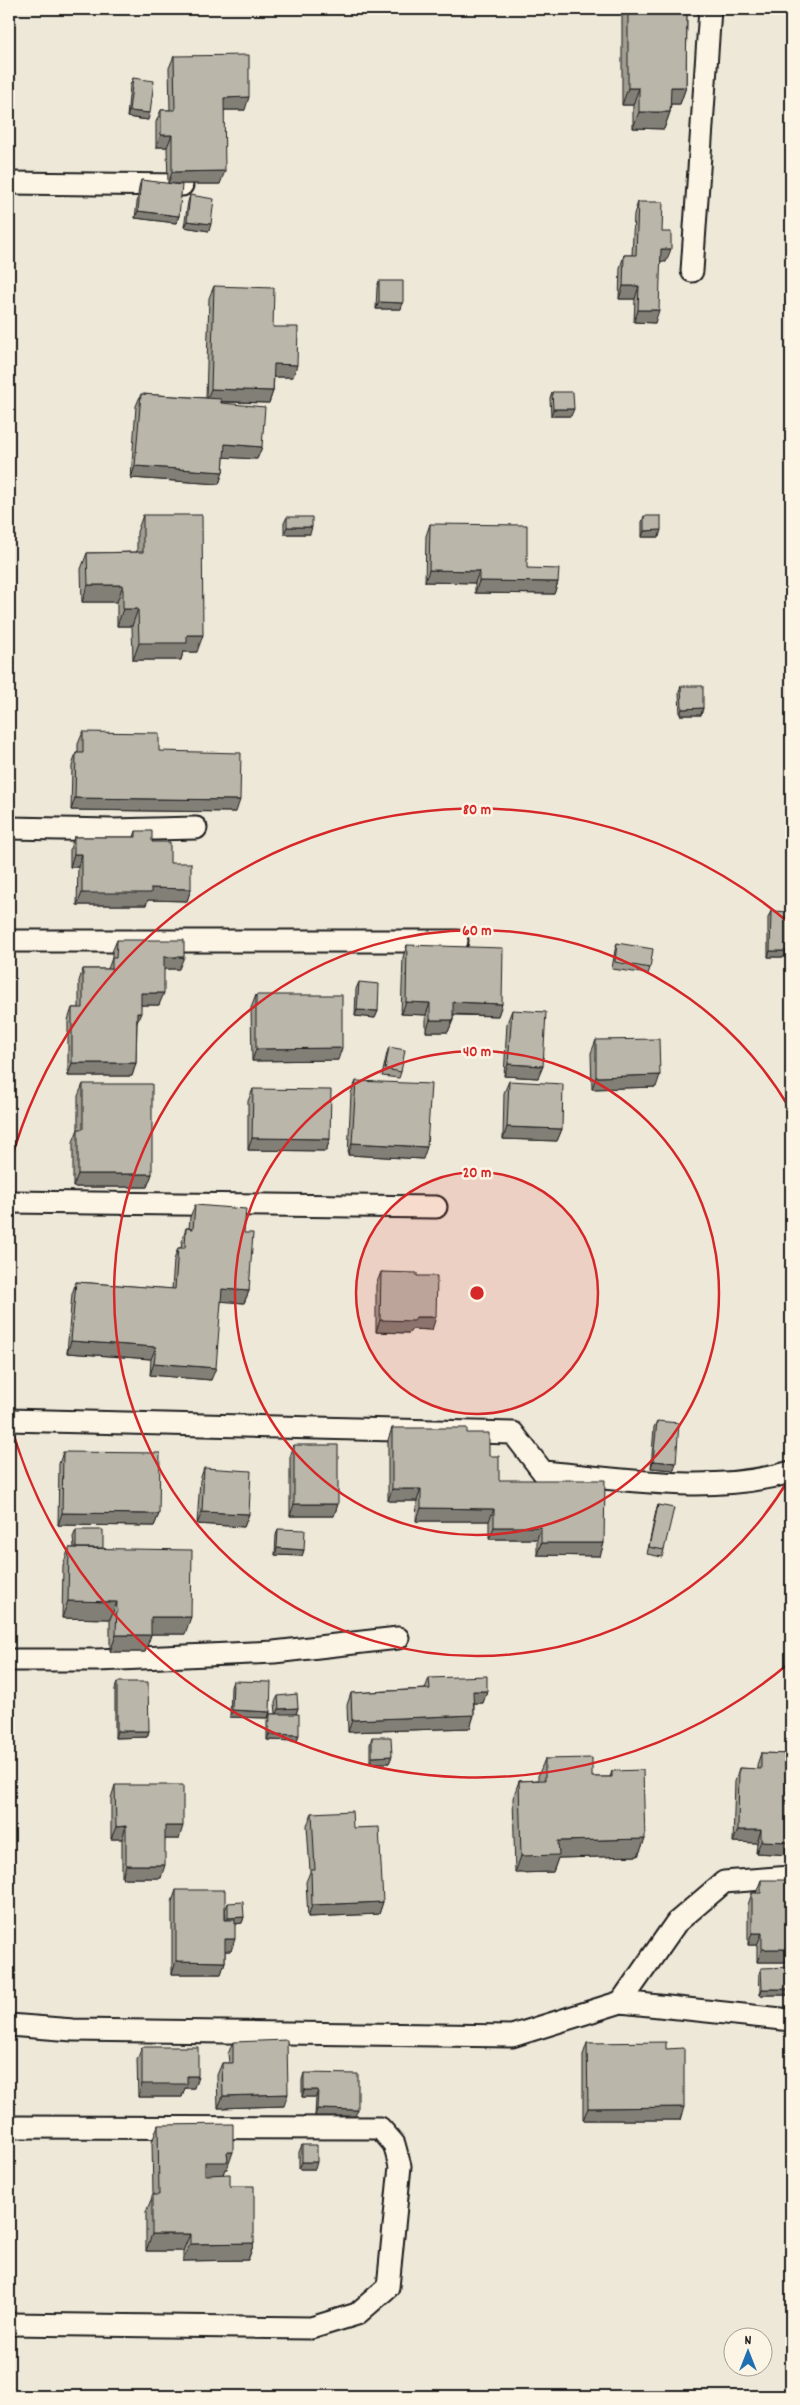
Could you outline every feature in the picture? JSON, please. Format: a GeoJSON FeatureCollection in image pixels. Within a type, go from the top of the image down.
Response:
{"type":"FeatureCollection","features":[{"type":"Feature","properties":{"kind":"lane"},"geometry":{"type":"LineString","coordinates":[[692,271],[710,9]]}},
{"type":"Feature","properties":{"kind":"lane"},"geometry":{"type":"LineString","coordinates":[[9,183],[182,185]]}},
{"type":"Feature","properties":{"kind":"lane"},"geometry":{"type":"LineString","coordinates":[[9,828],[112,830],[196,828]]}},
{"type":"Feature","properties":{"kind":"lane"},"geometry":{"type":"LineString","coordinates":[[9,940],[457,940]]}},
{"type":"Feature","properties":{"kind":"lane"},"geometry":{"type":"LineString","coordinates":[[9,1202],[436,1207]]}},
{"type":"Feature","properties":{"kind":"lane"},"geometry":{"type":"LineString","coordinates":[[9,1420],[513,1433],[543,1472],[684,1484],[769,1478],[791,1472]]}},
{"type":"Feature","properties":{"kind":"lane"},"geometry":{"type":"LineString","coordinates":[[9,1660],[98,1660],[274,1652],[398,1638]]}},
{"type":"Feature","properties":{"kind":"lane"},"geometry":{"type":"LineString","coordinates":[[621,2002],[676,1923],[724,1882],[791,1877]]}},
{"type":"Feature","properties":{"kind":"lane"},"geometry":{"type":"LineString","coordinates":[[9,2025],[73,2030],[512,2036],[621,2002],[791,2020]]}},
{"type":"Feature","properties":{"kind":"lane"},"geometry":{"type":"LineString","coordinates":[[9,2127],[380,2128],[394,2144],[400,2166],[388,2287],[357,2314],[311,2328],[9,2324]]}},
{"type":"Feature","properties":{"kind":"building"},"geometry":{"type":"Polygon","coordinates":[[[628,9],[687,9],[686,87],[671,87],[670,112],[639,112],[639,88],[628,88],[628,9]]]}},
{"type":"Feature","properties":{"kind":"building"},"geometry":{"type":"Polygon","coordinates":[[[249,55],[249,97],[224,98],[225,171],[172,172],[172,135],[161,135],[161,110],[175,110],[174,56],[249,55]]]}},
{"type":"Feature","properties":{"kind":"building"},"geometry":{"type":"Polygon","coordinates":[[[133,78],[154,81],[150,113],[129,111],[133,78]]]}},
{"type":"Feature","properties":{"kind":"building"},"geometry":{"type":"Polygon","coordinates":[[[141,180],[182,185],[179,216],[138,211],[141,180]]]}},
{"type":"Feature","properties":{"kind":"building"},"geometry":{"type":"Polygon","coordinates":[[[190,195],[214,199],[211,224],[187,221],[190,195]]]}},
{"type":"Feature","properties":{"kind":"building"},"geometry":{"type":"Polygon","coordinates":[[[638,202],[663,202],[662,232],[671,232],[671,249],[661,249],[659,310],[638,310],[639,286],[623,286],[624,255],[636,255],[638,202]]]}},
{"type":"Feature","properties":{"kind":"building"},"geometry":{"type":"Polygon","coordinates":[[[379,281],[403,281],[403,303],[379,302],[379,281]]]}},
{"type":"Feature","properties":{"kind":"building"},"geometry":{"type":"Polygon","coordinates":[[[214,286],[274,288],[273,327],[298,327],[297,365],[274,364],[273,391],[211,389],[214,286]]]}},
{"type":"Feature","properties":{"kind":"building"},"geometry":{"type":"Polygon","coordinates":[[[552,392],[573,392],[574,409],[553,409],[552,392]]]}},
{"type":"Feature","properties":{"kind":"building"},"geometry":{"type":"Polygon","coordinates":[[[141,394],[221,399],[221,403],[265,407],[262,447],[225,444],[223,472],[135,466],[141,394]]]}},
{"type":"Feature","properties":{"kind":"building"},"geometry":{"type":"Polygon","coordinates":[[[143,515],[202,515],[203,635],[187,635],[187,643],[139,643],[138,609],[123,609],[123,585],[88,585],[87,553],[143,552],[143,515]]]}},
{"type":"Feature","properties":{"kind":"building"},"geometry":{"type":"Polygon","coordinates":[[[644,516],[661,516],[661,530],[644,531],[644,516]]]}},
{"type":"Feature","properties":{"kind":"building"},"geometry":{"type":"Polygon","coordinates":[[[287,517],[312,517],[312,527],[287,527],[287,517]]]}},
{"type":"Feature","properties":{"kind":"building"},"geometry":{"type":"Polygon","coordinates":[[[430,524],[527,525],[527,568],[559,569],[558,582],[479,581],[479,571],[429,570],[430,524]]]}},
{"type":"Feature","properties":{"kind":"building"},"geometry":{"type":"Polygon","coordinates":[[[681,686],[703,686],[703,708],[682,709],[681,686]]]}},
{"type":"Feature","properties":{"kind":"building"},"geometry":{"type":"Polygon","coordinates":[[[83,732],[159,733],[159,751],[241,753],[240,800],[75,798],[76,753],[83,753],[83,732]]]}},
{"type":"Feature","properties":{"kind":"building"},"geometry":{"type":"Polygon","coordinates":[[[136,831],[152,831],[152,842],[170,842],[170,863],[191,863],[191,889],[151,888],[151,893],[82,893],[82,854],[74,854],[74,837],[136,837],[136,831]]]}},
{"type":"Feature","properties":{"kind":"building"},"geometry":{"type":"Polygon","coordinates":[[[771,911],[791,912],[791,951],[770,951],[771,911]]]}},
{"type":"Feature","properties":{"kind":"building"},"geometry":{"type":"Polygon","coordinates":[[[117,940],[184,940],[184,957],[164,957],[164,993],[141,993],[141,1013],[137,1013],[136,1063],[72,1063],[72,1008],[83,1008],[83,969],[112,969],[112,958],[116,958],[117,940]]]}},
{"type":"Feature","properties":{"kind":"building"},"geometry":{"type":"Polygon","coordinates":[[[617,943],[653,949],[650,968],[615,962],[617,943]]]}},
{"type":"Feature","properties":{"kind":"building"},"geometry":{"type":"Polygon","coordinates":[[[407,945],[503,948],[502,1004],[453,1002],[453,1020],[430,1020],[430,1003],[406,1002],[407,945]]]}},
{"type":"Feature","properties":{"kind":"building"},"geometry":{"type":"Polygon","coordinates":[[[359,982],[379,984],[378,1011],[357,1010],[359,982]]]}},
{"type":"Feature","properties":{"kind":"building"},"geometry":{"type":"Polygon","coordinates":[[[256,995],[342,995],[342,1048],[256,1049],[256,995]]]}},
{"type":"Feature","properties":{"kind":"building"},"geometry":{"type":"Polygon","coordinates":[[[512,1010],[546,1012],[543,1066],[508,1064],[512,1010]]]}},
{"type":"Feature","properties":{"kind":"building"},"geometry":{"type":"Polygon","coordinates":[[[659,1039],[660,1075],[596,1077],[596,1040],[659,1039]]]}},
{"type":"Feature","properties":{"kind":"building"},"geometry":{"type":"Polygon","coordinates":[[[389,1047],[405,1050],[401,1072],[385,1069],[389,1047]]]}},
{"type":"Feature","properties":{"kind":"building"},"geometry":{"type":"Polygon","coordinates":[[[356,1081],[431,1084],[427,1147],[352,1143],[356,1081]]]}},
{"type":"Feature","properties":{"kind":"building"},"geometry":{"type":"Polygon","coordinates":[[[509,1081],[563,1084],[562,1129],[507,1127],[509,1081]]]}},
{"type":"Feature","properties":{"kind":"building"},"geometry":{"type":"Polygon","coordinates":[[[83,1084],[152,1084],[152,1174],[78,1174],[78,1129],[83,1129],[83,1084]]]}},
{"type":"Feature","properties":{"kind":"building"},"geometry":{"type":"Polygon","coordinates":[[[253,1089],[331,1090],[330,1139],[252,1138],[253,1089]]]}},
{"type":"Feature","properties":{"kind":"building"},"geometry":{"type":"Polygon","coordinates":[[[195,1205],[246,1209],[244,1233],[253,1233],[249,1291],[222,1289],[216,1368],[154,1363],[156,1347],[71,1341],[76,1282],[175,1289],[178,1248],[185,1248],[186,1228],[193,1229],[195,1205]]]}},
{"type":"Feature","properties":{"kind":"building"},"geometry":{"type":"Polygon","coordinates":[[[381,1272],[417,1273],[417,1276],[437,1276],[436,1317],[416,1317],[414,1321],[380,1320],[381,1272]]]}},
{"type":"Feature","properties":{"kind":"building"},"geometry":{"type":"Polygon","coordinates":[[[657,1421],[679,1423],[676,1463],[653,1461],[657,1421]]]}},
{"type":"Feature","properties":{"kind":"building"},"geometry":{"type":"Polygon","coordinates":[[[392,1428],[467,1428],[467,1433],[489,1433],[489,1456],[499,1456],[499,1480],[605,1480],[604,1543],[541,1543],[541,1527],[494,1527],[494,1509],[421,1508],[421,1489],[392,1489],[392,1428]]]}},
{"type":"Feature","properties":{"kind":"building"},"geometry":{"type":"Polygon","coordinates":[[[294,1445],[338,1445],[338,1504],[294,1504],[294,1445]]]}},
{"type":"Feature","properties":{"kind":"building"},"geometry":{"type":"Polygon","coordinates":[[[63,1452],[160,1453],[159,1514],[62,1513],[63,1452]]]}},
{"type":"Feature","properties":{"kind":"building"},"geometry":{"type":"Polygon","coordinates":[[[204,1468],[251,1471],[249,1514],[202,1512],[204,1468]]]}},
{"type":"Feature","properties":{"kind":"building"},"geometry":{"type":"Polygon","coordinates":[[[658,1505],[674,1508],[664,1550],[649,1547],[658,1505]]]}},
{"type":"Feature","properties":{"kind":"building"},"geometry":{"type":"Polygon","coordinates":[[[278,1529],[305,1530],[304,1550],[277,1548],[278,1529]]]}},
{"type":"Feature","properties":{"kind":"building"},"geometry":{"type":"Polygon","coordinates":[[[76,1530],[103,1530],[103,1548],[76,1548],[76,1530]]]}},
{"type":"Feature","properties":{"kind":"building"},"geometry":{"type":"Polygon","coordinates":[[[69,1548],[192,1550],[191,1617],[151,1617],[151,1635],[116,1635],[117,1602],[68,1601],[69,1548]]]}},
{"type":"Feature","properties":{"kind":"building"},"geometry":{"type":"Polygon","coordinates":[[[487,1676],[487,1691],[473,1691],[474,1715],[352,1720],[351,1693],[430,1689],[429,1678],[487,1676]]]}},
{"type":"Feature","properties":{"kind":"building"},"geometry":{"type":"Polygon","coordinates":[[[233,1681],[271,1682],[270,1712],[232,1710],[233,1681]]]}},
{"type":"Feature","properties":{"kind":"building"},"geometry":{"type":"Polygon","coordinates":[[[117,1682],[148,1682],[149,1731],[117,1731],[117,1682]]]}},
{"type":"Feature","properties":{"kind":"building"},"geometry":{"type":"Polygon","coordinates":[[[297,1694],[298,1708],[279,1709],[278,1696],[297,1694]]]}},
{"type":"Feature","properties":{"kind":"building"},"geometry":{"type":"Polygon","coordinates":[[[270,1714],[299,1714],[299,1735],[269,1734],[270,1714]]]}},
{"type":"Feature","properties":{"kind":"building"},"geometry":{"type":"Polygon","coordinates":[[[372,1737],[391,1737],[392,1756],[372,1757],[372,1737]]]}},
{"type":"Feature","properties":{"kind":"building"},"geometry":{"type":"Polygon","coordinates":[[[761,1753],[791,1754],[791,1842],[761,1841],[761,1830],[738,1830],[739,1768],[761,1769],[761,1753]]]}},
{"type":"Feature","properties":{"kind":"building"},"geometry":{"type":"Polygon","coordinates":[[[592,1758],[592,1777],[612,1777],[612,1771],[643,1770],[645,1839],[558,1841],[559,1855],[521,1856],[519,1781],[545,1780],[545,1759],[592,1758]]]}},
{"type":"Feature","properties":{"kind":"building"},"geometry":{"type":"Polygon","coordinates":[[[115,1785],[183,1785],[183,1826],[165,1826],[165,1865],[126,1865],[126,1826],[116,1827],[115,1785]]]}},
{"type":"Feature","properties":{"kind":"building"},"geometry":{"type":"Polygon","coordinates":[[[352,1811],[353,1828],[379,1827],[383,1902],[312,1905],[311,1870],[315,1870],[312,1813],[352,1811]]]}},
{"type":"Feature","properties":{"kind":"building"},"geometry":{"type":"Polygon","coordinates":[[[761,1880],[791,1880],[791,1949],[762,1949],[762,1933],[752,1933],[752,1893],[761,1893],[761,1880]]]}},
{"type":"Feature","properties":{"kind":"building"},"geometry":{"type":"Polygon","coordinates":[[[176,1890],[225,1890],[225,1920],[235,1920],[235,1939],[225,1939],[225,1962],[176,1961],[176,1890]]]}},
{"type":"Feature","properties":{"kind":"building"},"geometry":{"type":"Polygon","coordinates":[[[243,1902],[244,1917],[228,1918],[228,1903],[243,1902]]]}},
{"type":"Feature","properties":{"kind":"building"},"geometry":{"type":"Polygon","coordinates":[[[791,1967],[791,1989],[762,1989],[761,1968],[791,1967]]]}},
{"type":"Feature","properties":{"kind":"building"},"geometry":{"type":"Polygon","coordinates":[[[287,2040],[288,2094],[223,2096],[222,2063],[233,2063],[233,2042],[287,2040]]]}},
{"type":"Feature","properties":{"kind":"building"},"geometry":{"type":"Polygon","coordinates":[[[666,2042],[666,2049],[684,2048],[684,2107],[588,2108],[587,2043],[666,2042]]]}},
{"type":"Feature","properties":{"kind":"building"},"geometry":{"type":"Polygon","coordinates":[[[142,2047],[198,2047],[198,2076],[187,2076],[187,2084],[142,2084],[142,2047]]]}},
{"type":"Feature","properties":{"kind":"building"},"geometry":{"type":"Polygon","coordinates":[[[304,2073],[358,2074],[358,2110],[317,2109],[318,2090],[304,2090],[304,2073]]]}},
{"type":"Feature","properties":{"kind":"building"},"geometry":{"type":"Polygon","coordinates":[[[233,2124],[233,2152],[227,2152],[228,2162],[205,2162],[205,2175],[230,2174],[230,2186],[254,2186],[254,2243],[190,2244],[190,2234],[152,2234],[152,2195],[159,2195],[158,2125],[233,2124]]]}},
{"type":"Feature","properties":{"kind":"building"},"geometry":{"type":"Polygon","coordinates":[[[302,2145],[317,2145],[317,2162],[302,2162],[302,2145]]]}}]}
